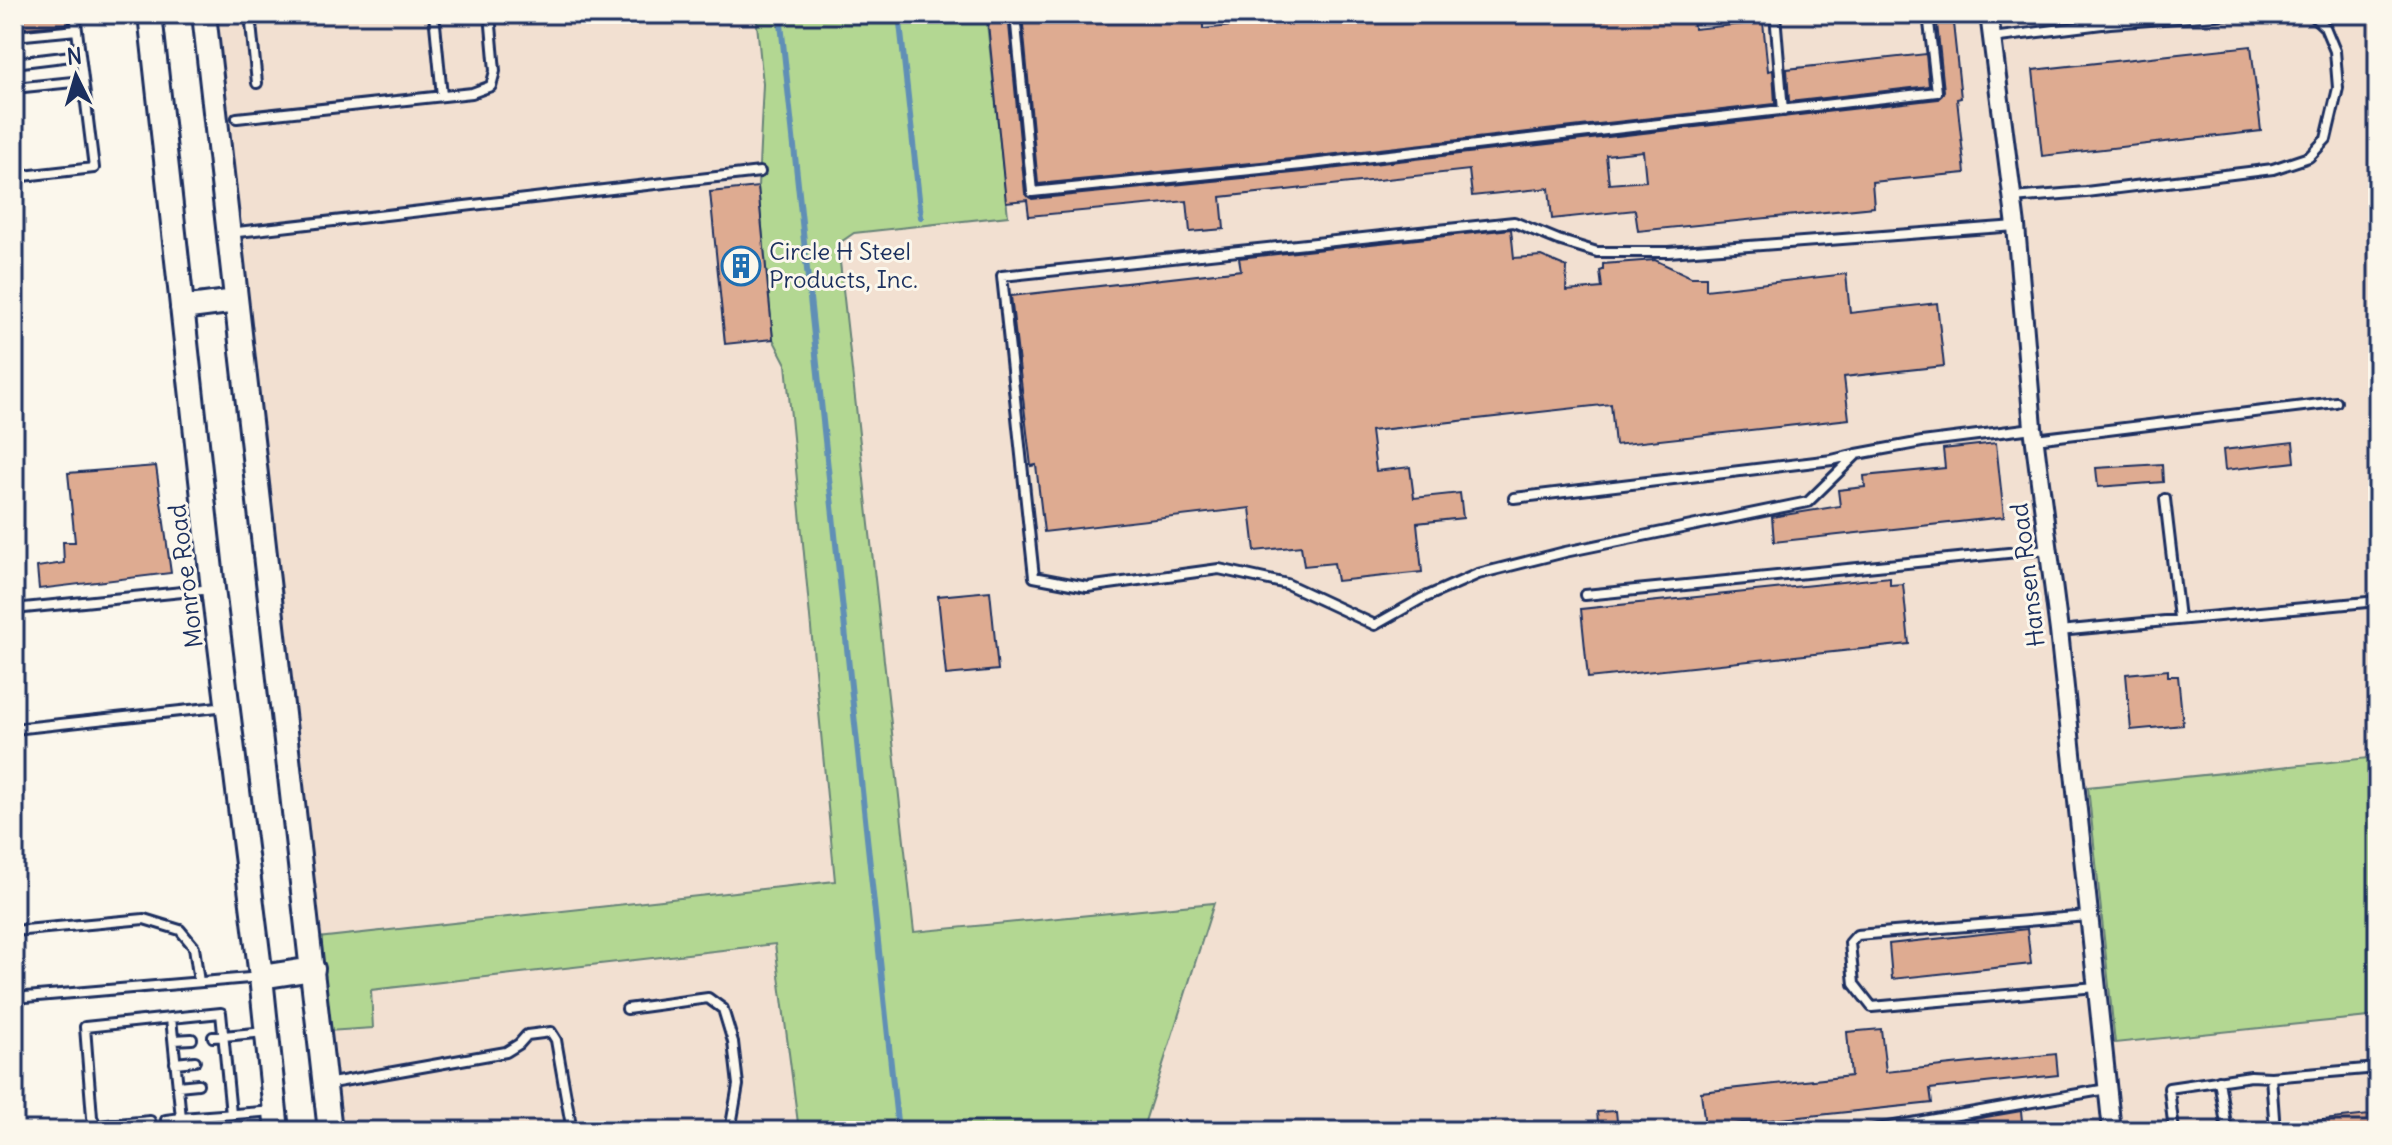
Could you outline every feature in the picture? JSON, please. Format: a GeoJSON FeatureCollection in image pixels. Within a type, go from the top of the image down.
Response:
{"type":"FeatureCollection","features":[{"type":"Feature","properties":{"kind":"main road","name":"Monroe Road"},"geometry":{"type":"LineString","coordinates":[[150,14],[213,589],[276,1121]]}},
{"type":"Feature","properties":{"kind":"main road"},"geometry":{"type":"LineString","coordinates":[[204,14],[330,1131]]}},
{"type":"Feature","properties":{"kind":"main road"},"geometry":{"type":"LineString","coordinates":[[182,308],[236,301]]}},
{"type":"Feature","properties":{"kind":"main road"},"geometry":{"type":"LineString","coordinates":[[261,977],[313,969]]}},
{"type":"Feature","properties":{"kind":"street","name":"Hansen Road"},"geometry":{"type":"LineString","coordinates":[[1989,14],[2016,226],[2034,433],[2059,631],[2112,1131]]}},
{"type":"Feature","properties":{"kind":"lane"},"geometry":{"type":"LineString","coordinates":[[14,177],[94,168],[75,14]]}},
{"type":"Feature","properties":{"kind":"lane"},"geometry":{"type":"LineString","coordinates":[[250,14],[257,83]]}},
{"type":"Feature","properties":{"kind":"lane"},"geometry":{"type":"LineString","coordinates":[[434,14],[442,96]]}},
{"type":"Feature","properties":{"kind":"lane"},"geometry":{"type":"LineString","coordinates":[[237,118],[472,93],[491,86],[495,71],[490,14]]}},
{"type":"Feature","properties":{"kind":"lane"},"geometry":{"type":"LineString","coordinates":[[1015,14],[1032,192],[1302,165],[1937,92],[1928,14]]}},
{"type":"Feature","properties":{"kind":"lane"},"geometry":{"type":"LineString","coordinates":[[1775,14],[1783,111]]}},
{"type":"Feature","properties":{"kind":"lane"},"geometry":{"type":"LineString","coordinates":[[1992,38],[2110,23],[2230,14]]}},
{"type":"Feature","properties":{"kind":"lane"},"geometry":{"type":"LineString","coordinates":[[2012,198],[2273,169],[2309,157],[2326,139],[2338,88],[2335,51],[2325,27],[2311,14]]}},
{"type":"Feature","properties":{"kind":"lane"},"geometry":{"type":"LineString","coordinates":[[14,36],[77,30]]}},
{"type":"Feature","properties":{"kind":"lane"},"geometry":{"type":"LineString","coordinates":[[14,63],[80,55]]}},
{"type":"Feature","properties":{"kind":"lane"},"geometry":{"type":"LineString","coordinates":[[14,88],[83,81]]}},
{"type":"Feature","properties":{"kind":"lane"},"geometry":{"type":"LineString","coordinates":[[228,233],[760,172]]}},
{"type":"Feature","properties":{"kind":"lane"},"geometry":{"type":"LineString","coordinates":[[1857,454],[1808,502],[1565,552],[1478,574],[1421,599],[1375,625],[1287,584],[1219,569],[1087,587],[1034,577],[1002,276],[1514,222],[1597,252],[1668,252],[2016,226]]}},
{"type":"Feature","properties":{"kind":"lane"},"geometry":{"type":"LineString","coordinates":[[1514,498],[1832,460],[1922,442],[2336,402]]}},
{"type":"Feature","properties":{"kind":"lane"},"geometry":{"type":"LineString","coordinates":[[2165,499],[2179,618]]}},
{"type":"Feature","properties":{"kind":"lane"},"geometry":{"type":"LineString","coordinates":[[1585,595],[2049,549]]}},
{"type":"Feature","properties":{"kind":"lane"},"geometry":{"type":"LineString","coordinates":[[14,585],[15,609],[213,589]]}},
{"type":"Feature","properties":{"kind":"lane"},"geometry":{"type":"LineString","coordinates":[[2059,631],[2378,601]]}},
{"type":"Feature","properties":{"kind":"lane"},"geometry":{"type":"LineString","coordinates":[[14,729],[227,706]]}},
{"type":"Feature","properties":{"kind":"lane"},"geometry":{"type":"LineString","coordinates":[[2088,916],[1857,935],[1850,943],[1854,984],[1872,1007],[2096,987]]}},
{"type":"Feature","properties":{"kind":"lane"},"geometry":{"type":"LineString","coordinates":[[14,931],[144,919],[180,930],[194,947],[199,982]]}},
{"type":"Feature","properties":{"kind":"lane"},"geometry":{"type":"LineString","coordinates":[[14,998],[261,977]]}},
{"type":"Feature","properties":{"kind":"lane"},"geometry":{"type":"LineString","coordinates":[[627,1009],[708,998],[723,1009],[733,1042],[738,1085],[730,1131]]}},
{"type":"Feature","properties":{"kind":"lane"},"geometry":{"type":"LineString","coordinates":[[150,1121],[96,1126],[92,1117],[85,1027],[221,1013],[231,1114]]}},
{"type":"Feature","properties":{"kind":"lane"},"geometry":{"type":"LineString","coordinates":[[171,1018],[181,1118]]}},
{"type":"Feature","properties":{"kind":"lane"},"geometry":{"type":"LineString","coordinates":[[213,1037],[267,1032]]}},
{"type":"Feature","properties":{"kind":"lane"},"geometry":{"type":"LineString","coordinates":[[325,1084],[506,1052],[527,1035],[551,1032],[556,1040],[572,1131]]}},
{"type":"Feature","properties":{"kind":"lane"},"geometry":{"type":"LineString","coordinates":[[174,1040],[192,1039]]}},
{"type":"Feature","properties":{"kind":"lane"},"geometry":{"type":"LineString","coordinates":[[215,1059],[226,1058]]}},
{"type":"Feature","properties":{"kind":"lane"},"geometry":{"type":"LineString","coordinates":[[175,1063],[195,1061]]}},
{"type":"Feature","properties":{"kind":"lane"},"geometry":{"type":"LineString","coordinates":[[2174,1131],[2169,1088],[2251,1076],[2378,1068]]}},
{"type":"Feature","properties":{"kind":"lane"},"geometry":{"type":"LineString","coordinates":[[2271,1077],[2275,1131]]}},
{"type":"Feature","properties":{"kind":"lane"},"geometry":{"type":"LineString","coordinates":[[2219,1080],[2227,1131]]}},
{"type":"Feature","properties":{"kind":"lane"},"geometry":{"type":"LineString","coordinates":[[218,1082],[228,1081]]}},
{"type":"Feature","properties":{"kind":"lane"},"geometry":{"type":"LineString","coordinates":[[178,1086],[198,1084]]}},
{"type":"Feature","properties":{"kind":"lane"},"geometry":{"type":"LineString","coordinates":[[1866,1131],[2108,1089]]}},
{"type":"Feature","properties":{"kind":"lane"},"geometry":{"type":"LineString","coordinates":[[166,1120],[231,1114],[276,1121]]}},
{"type":"Feature","properties":{"kind":"shaded area"},"geometry":{"type":"Polygon","coordinates":[[[208,14],[2378,14],[2378,1131],[339,1131],[208,14]]]}},
{"type":"Feature","properties":{"kind":"green space"},"geometry":{"type":"Polygon","coordinates":[[[756,14],[986,14],[1008,216],[854,233],[838,244],[914,932],[1214,903],[1142,1131],[799,1131],[775,944],[371,990],[373,1028],[328,1031],[318,938],[835,881],[786,364],[773,339],[758,187],[763,84],[756,14]]]}},
{"type":"Feature","properties":{"kind":"green space"},"geometry":{"type":"Polygon","coordinates":[[[2378,757],[2378,1016],[2115,1043],[2088,787],[2378,757]]]}},
{"type":"Feature","properties":{"kind":"building"},"geometry":{"type":"Polygon","coordinates":[[[14,14],[68,14],[69,24],[14,29],[14,14]]]}},
{"type":"Feature","properties":{"kind":"building"},"geometry":{"type":"Polygon","coordinates":[[[987,14],[1008,14],[1025,193],[1032,199],[1303,172],[1938,99],[1944,91],[1936,14],[1952,14],[1965,173],[1872,182],[1874,207],[1638,231],[1635,210],[1552,219],[1549,188],[1472,196],[1469,170],[1221,197],[1224,229],[1190,232],[1187,201],[1029,216],[1027,200],[1006,202],[987,14]],[[1643,151],[1606,155],[1609,184],[1646,181],[1643,151]]]}},
{"type":"Feature","properties":{"kind":"building"},"geometry":{"type":"Polygon","coordinates":[[[1022,14],[1203,14],[1203,29],[1344,14],[1693,14],[1694,29],[1763,22],[1768,71],[1773,70],[1775,104],[1301,158],[1038,184],[1022,14]]]}},
{"type":"Feature","properties":{"kind":"building"},"geometry":{"type":"Polygon","coordinates":[[[2251,46],[2261,131],[2042,156],[2033,70],[2251,46]]]}},
{"type":"Feature","properties":{"kind":"building"},"geometry":{"type":"Polygon","coordinates":[[[1926,54],[1929,86],[1789,102],[1787,69],[1926,54]]]}},
{"type":"Feature","properties":{"kind":"building","name":"Circle H Steel Products, Inc."},"geometry":{"type":"Polygon","coordinates":[[[758,187],[773,339],[725,344],[710,192],[758,187]]]}},
{"type":"Feature","properties":{"kind":"building"},"geometry":{"type":"Polygon","coordinates":[[[1511,229],[1514,258],[1541,256],[1567,267],[1566,291],[1602,288],[1600,271],[1603,264],[1655,260],[1691,277],[1706,277],[1706,290],[1846,274],[1850,313],[1937,303],[1944,366],[1844,377],[1849,419],[1615,445],[1611,404],[1371,431],[1376,471],[1410,467],[1414,498],[1460,493],[1463,518],[1417,523],[1422,572],[1337,581],[1334,563],[1304,566],[1301,546],[1255,551],[1250,508],[1044,532],[1036,465],[1031,466],[1011,296],[1241,270],[1239,258],[1511,229]]]}},
{"type":"Feature","properties":{"kind":"building"},"geometry":{"type":"Polygon","coordinates":[[[2293,442],[2295,462],[2225,470],[2223,450],[2293,442]]]}},
{"type":"Feature","properties":{"kind":"building"},"geometry":{"type":"Polygon","coordinates":[[[1996,443],[2004,517],[1774,542],[1772,517],[1840,506],[1838,490],[1865,487],[1864,476],[1945,468],[1943,449],[1996,443]]]}},
{"type":"Feature","properties":{"kind":"building"},"geometry":{"type":"Polygon","coordinates":[[[2162,464],[2163,482],[2098,487],[2096,468],[2162,464]]]}},
{"type":"Feature","properties":{"kind":"building"},"geometry":{"type":"Polygon","coordinates":[[[156,466],[171,573],[39,589],[37,567],[64,563],[63,542],[75,542],[68,473],[156,466]]]}},
{"type":"Feature","properties":{"kind":"building"},"geometry":{"type":"Polygon","coordinates":[[[1890,577],[1890,585],[1903,584],[1909,644],[1588,678],[1581,609],[1890,577]]]}},
{"type":"Feature","properties":{"kind":"building"},"geometry":{"type":"Polygon","coordinates":[[[990,591],[998,670],[946,675],[938,596],[990,591]]]}},
{"type":"Feature","properties":{"kind":"building"},"geometry":{"type":"Polygon","coordinates":[[[2168,670],[2168,676],[2178,676],[2183,725],[2131,730],[2126,674],[2168,670]]]}},
{"type":"Feature","properties":{"kind":"building"},"geometry":{"type":"Polygon","coordinates":[[[2027,929],[2031,964],[1892,979],[1889,944],[2027,929]]]}},
{"type":"Feature","properties":{"kind":"building"},"geometry":{"type":"Polygon","coordinates":[[[1881,1029],[1886,1072],[2056,1054],[2058,1075],[1930,1089],[1932,1103],[1705,1127],[1701,1092],[1851,1076],[1847,1032],[1881,1029]]]}},
{"type":"Feature","properties":{"kind":"building"},"geometry":{"type":"Polygon","coordinates":[[[1616,1111],[1618,1131],[1599,1131],[1597,1112],[1616,1111]]]}},
{"type":"Feature","properties":{"kind":"building"},"geometry":{"type":"Polygon","coordinates":[[[2021,1111],[2023,1131],[1965,1131],[1963,1121],[2021,1111]]]}},
{"type":"Feature","properties":{"kind":"building"},"geometry":{"type":"Polygon","coordinates":[[[2378,1114],[2378,1131],[2316,1131],[2315,1121],[2378,1114]]]}},
{"type":"Feature","properties":{"kind":"waterway"},"geometry":{"type":"LineString","coordinates":[[780,14],[898,1131]]}},
{"type":"Feature","properties":{"kind":"waterway"},"geometry":{"type":"LineString","coordinates":[[899,14],[921,217]]}},
{"type":"Feature","properties":{"kind":"place","name":"Circle H Steel Products, Inc."},"geometry":{"type":"Point","coordinates":[741,266]}}]}
